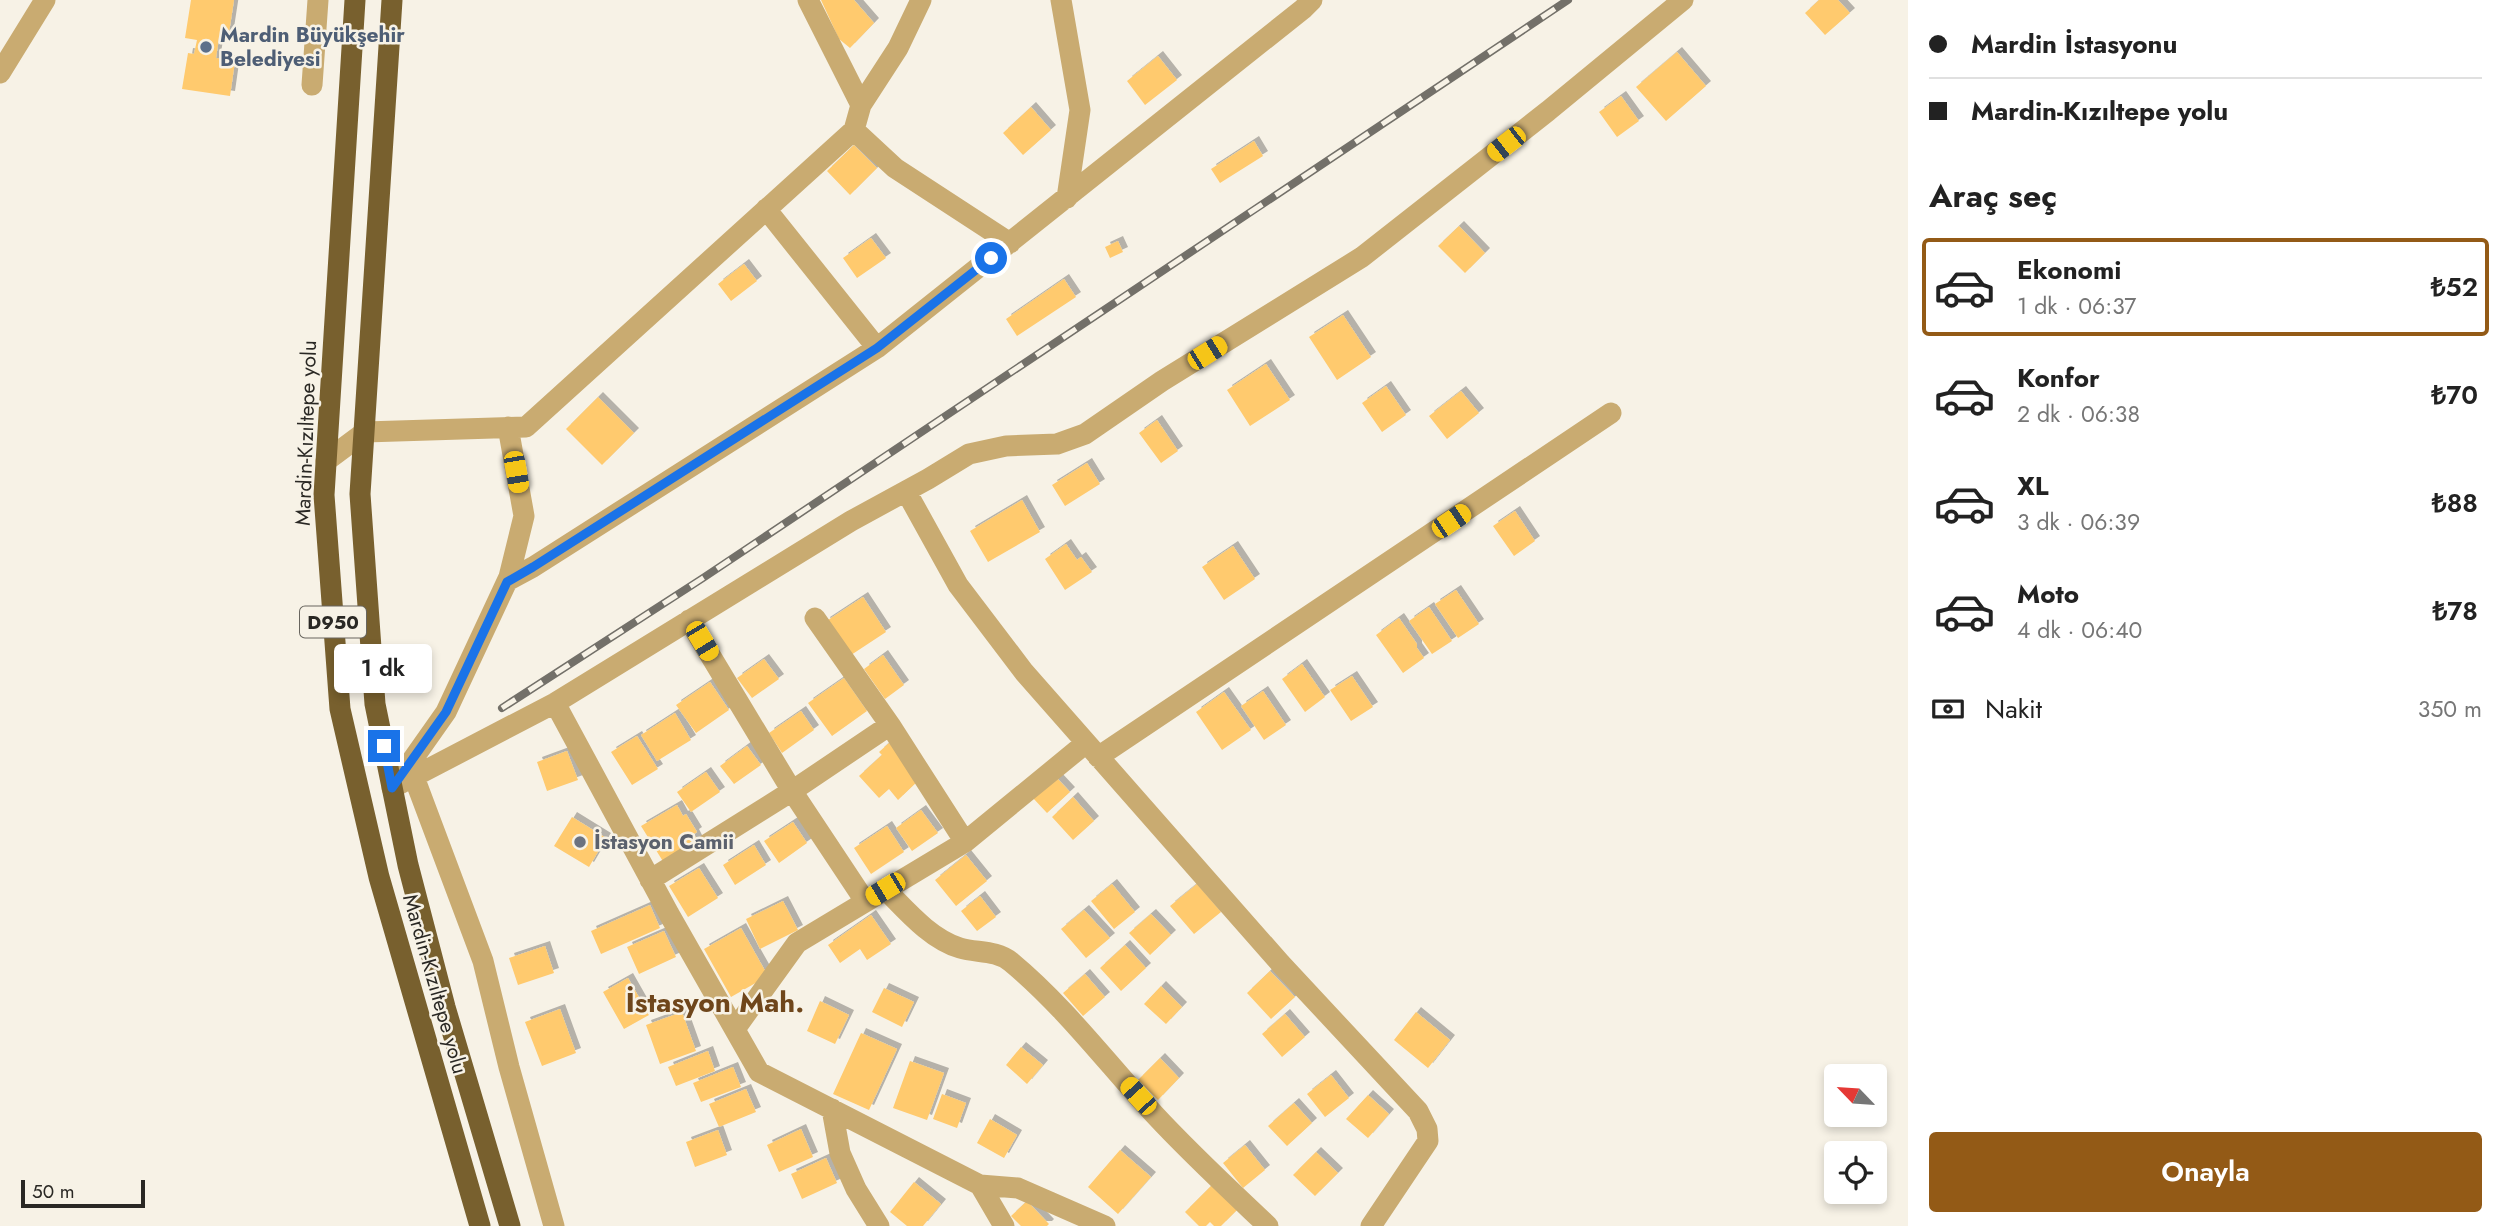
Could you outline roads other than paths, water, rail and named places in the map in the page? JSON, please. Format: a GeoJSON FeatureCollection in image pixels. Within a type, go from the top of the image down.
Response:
{"type":"FeatureCollection","features":[{"type":"Feature","properties":{"kind":"highway","name":"Mardin-Kızıltepe yolu"},"geometry":{"type":"LineString","coordinates":[[355,0],[324,495],[340,709],[379,877],[481,1226]]}},
{"type":"Feature","properties":{"kind":"highway","name":"Mardin-Kızıltepe yolu"},"geometry":{"type":"LineString","coordinates":[[391,0],[360,494],[375,704],[408,865],[445,1007],[510,1226]]}},
{"type":"Feature","properties":{"kind":"street"},"geometry":{"type":"LineString","coordinates":[[0,73],[45,0]]}},
{"type":"Feature","properties":{"kind":"street"},"geometry":{"type":"LineString","coordinates":[[312,85],[318,0]]}},
{"type":"Feature","properties":{"kind":"street"},"geometry":{"type":"LineString","coordinates":[[808,0],[861,104]]}},
{"type":"Feature","properties":{"kind":"street"},"geometry":{"type":"LineString","coordinates":[[326,461],[365,432],[526,427],[854,130],[861,104],[898,48],[921,0]]}},
{"type":"Feature","properties":{"kind":"street"},"geometry":{"type":"LineString","coordinates":[[1061,0],[1080,110],[1068,198]]}},
{"type":"Feature","properties":{"kind":"street"},"geometry":{"type":"LineString","coordinates":[[1284,0],[1308,5]]}},
{"type":"Feature","properties":{"kind":"street"},"geometry":{"type":"LineString","coordinates":[[392,788],[555,703],[851,521],[969,454],[1006,446],[1057,444],[1085,435],[1162,381],[1362,257],[1548,111],[1683,0]]}},
{"type":"Feature","properties":{"kind":"street"},"geometry":{"type":"LineString","coordinates":[[507,582],[877,348],[1308,5]]}},
{"type":"Feature","properties":{"kind":"street"},"geometry":{"type":"LineString","coordinates":[[854,130],[895,168],[1010,243]]}},
{"type":"Feature","properties":{"kind":"street"},"geometry":{"type":"LineString","coordinates":[[766,209],[877,348]]}},
{"type":"Feature","properties":{"kind":"street"},"geometry":{"type":"LineString","coordinates":[[735,1030],[797,943],[965,842],[1092,750],[1611,413]]}},
{"type":"Feature","properties":{"kind":"street"},"geometry":{"type":"LineString","coordinates":[[392,788],[446,712],[507,582],[524,516],[509,427]]}},
{"type":"Feature","properties":{"kind":"street"},"geometry":{"type":"LineString","coordinates":[[906,491],[958,584],[1024,672],[1281,964],[1418,1111],[1427,1129],[1428,1141],[1371,1226]]}},
{"type":"Feature","properties":{"kind":"street"},"geometry":{"type":"LineString","coordinates":[[814,618],[890,726],[965,842]]}},
{"type":"Feature","properties":{"kind":"street"},"geometry":{"type":"LineString","coordinates":[[690,620],[792,791],[865,901]]}},
{"type":"Feature","properties":{"kind":"street"},"geometry":{"type":"LineString","coordinates":[[555,703],[650,880],[759,1072],[980,1185],[1018,1188],[1105,1226]]}},
{"type":"Feature","properties":{"kind":"street"},"geometry":{"type":"LineString","coordinates":[[650,880],[890,726]]}},
{"type":"Feature","properties":{"kind":"street"},"geometry":{"type":"LineString","coordinates":[[414,777],[482,961],[554,1226]]}},
{"type":"Feature","properties":{"kind":"street"},"geometry":{"type":"LineString","coordinates":[[885,889],[936,936],[960,948],[983,951],[1008,959],[1045,994],[1156,1116],[1268,1226]]}},
{"type":"Feature","properties":{"kind":"street"},"geometry":{"type":"LineString","coordinates":[[832,1109],[840,1153],[856,1189],[879,1226]]}},
{"type":"Feature","properties":{"kind":"street"},"geometry":{"type":"LineString","coordinates":[[980,1185],[1004,1226]]}},
{"type":"Feature","properties":{"kind":"railway"},"geometry":{"type":"LineString","coordinates":[[502,708],[703,578],[1568,0]]}},
{"type":"Feature","properties":{"kind":"place","name":"Mardin Büyükşehir Belediyesi"},"geometry":{"type":"Point","coordinates":[206,47]}},
{"type":"Feature","properties":{"kind":"place","name":"İstasyon Camii"},"geometry":{"type":"Point","coordinates":[580,842]}},
{"type":"Feature","properties":{"kind":"district","name":"İstasyon Mah."},"geometry":{"type":"Point","coordinates":[715,1002]}}]}
